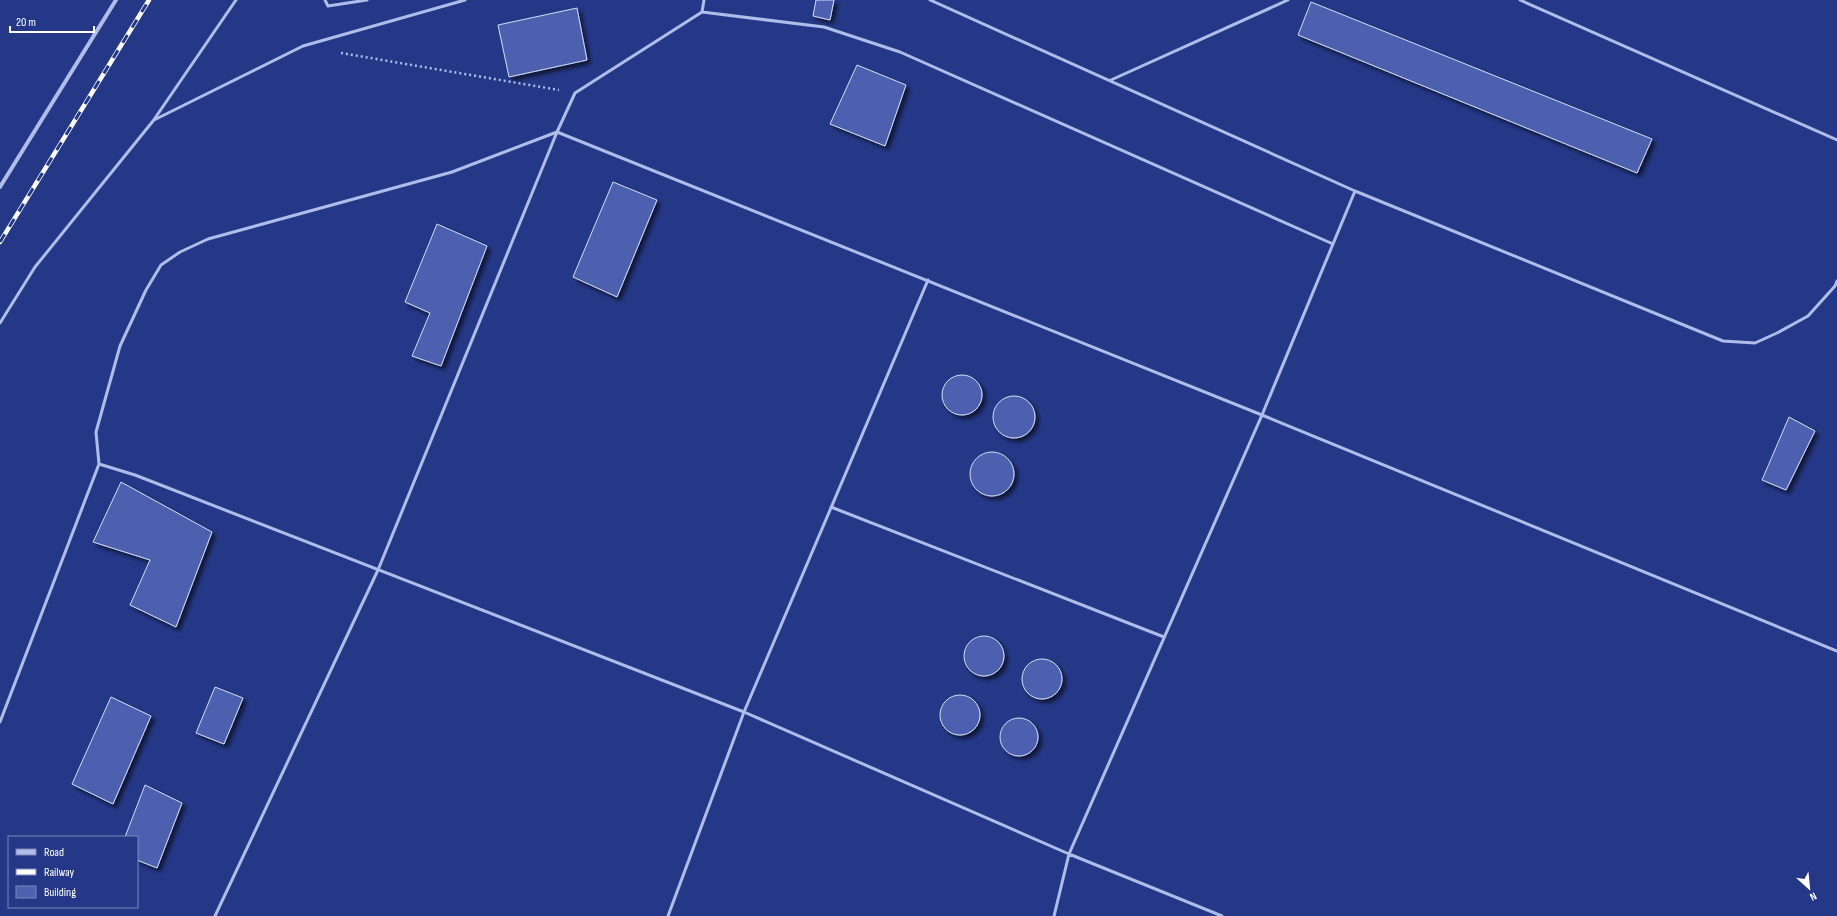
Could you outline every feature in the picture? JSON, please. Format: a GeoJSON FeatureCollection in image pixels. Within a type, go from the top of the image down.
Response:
{"type":"FeatureCollection","features":[{"type":"Feature","properties":{"kind":"street"},"geometry":{"type":"LineString","coordinates":[[0,187],[116,0]]}},
{"type":"Feature","properties":{"kind":"lane"},"geometry":{"type":"LineString","coordinates":[[0,323],[35,267],[153,121],[236,0]]}},
{"type":"Feature","properties":{"kind":"lane"},"geometry":{"type":"LineString","coordinates":[[324,0],[328,6],[367,0]]}},
{"type":"Feature","properties":{"kind":"lane"},"geometry":{"type":"LineString","coordinates":[[153,121],[303,46],[465,0]]}},
{"type":"Feature","properties":{"kind":"lane"},"geometry":{"type":"LineString","coordinates":[[702,12],[704,0]]}},
{"type":"Feature","properties":{"kind":"lane"},"geometry":{"type":"LineString","coordinates":[[930,0],[1111,80],[1355,192],[1723,341],[1754,343],[1777,333],[1808,316],[1835,286],[1837,281]]}},
{"type":"Feature","properties":{"kind":"lane"},"geometry":{"type":"LineString","coordinates":[[1111,80],[1288,0]]}},
{"type":"Feature","properties":{"kind":"lane"},"geometry":{"type":"LineString","coordinates":[[1520,0],[1837,140]]}},
{"type":"Feature","properties":{"kind":"lane"},"geometry":{"type":"LineString","coordinates":[[215,916],[378,570],[557,132],[575,93],[702,12],[824,27],[900,52],[1333,244]]}},
{"type":"Feature","properties":{"kind":"lane"},"geometry":{"type":"LineString","coordinates":[[0,722],[99,464],[96,432],[120,346],[146,290],[161,265],[180,252],[208,239],[452,172],[557,132],[1262,415],[1837,651]]}},
{"type":"Feature","properties":{"kind":"lane"},"geometry":{"type":"LineString","coordinates":[[1054,916],[1069,854],[1262,415],[1355,192]]}},
{"type":"Feature","properties":{"kind":"lane"},"geometry":{"type":"LineString","coordinates":[[668,916],[744,712],[928,280]]}},
{"type":"Feature","properties":{"kind":"lane"},"geometry":{"type":"LineString","coordinates":[[99,464],[135,475],[744,712],[1069,854],[1222,916]]}},
{"type":"Feature","properties":{"kind":"lane"},"geometry":{"type":"LineString","coordinates":[[831,507],[1164,637]]}},
{"type":"Feature","properties":{"kind":"path"},"geometry":{"type":"LineString","coordinates":[[334,52],[575,93]]}},
{"type":"Feature","properties":{"kind":"building"},"geometry":{"type":"Polygon","coordinates":[[[816,0],[834,0],[830,20],[813,16],[816,0]]]}},
{"type":"Feature","properties":{"kind":"building"},"geometry":{"type":"Polygon","coordinates":[[[1311,2],[1652,139],[1637,173],[1298,35],[1311,2]]]}},
{"type":"Feature","properties":{"kind":"building"},"geometry":{"type":"Polygon","coordinates":[[[577,8],[587,60],[509,77],[498,25],[577,8]]]}},
{"type":"Feature","properties":{"kind":"building"},"geometry":{"type":"Polygon","coordinates":[[[857,65],[906,85],[885,146],[830,124],[857,65]]]}},
{"type":"Feature","properties":{"kind":"building"},"geometry":{"type":"Polygon","coordinates":[[[613,182],[657,200],[617,297],[573,277],[613,182]]]}},
{"type":"Feature","properties":{"kind":"building"},"geometry":{"type":"Polygon","coordinates":[[[437,224],[487,246],[441,366],[412,356],[430,313],[405,302],[437,224]]]}},
{"type":"Feature","properties":{"kind":"building"},"geometry":{"type":"Polygon","coordinates":[[[966,375],[973,378],[979,384],[982,395],[981,403],[973,412],[966,415],[958,415],[951,412],[943,403],[942,391],[945,384],[954,376],[966,375]]]}},
{"type":"Feature","properties":{"kind":"building"},"geometry":{"type":"Polygon","coordinates":[[[1014,396],[1029,402],[1035,417],[1029,432],[1014,438],[999,432],[993,417],[999,402],[1014,396]]]}},
{"type":"Feature","properties":{"kind":"building"},"geometry":{"type":"Polygon","coordinates":[[[1789,417],[1815,431],[1786,490],[1762,480],[1789,417]]]}},
{"type":"Feature","properties":{"kind":"building"},"geometry":{"type":"Polygon","coordinates":[[[992,452],[1004,456],[1010,462],[1014,474],[1010,486],[1004,492],[992,496],[980,492],[974,486],[970,474],[974,462],[980,456],[992,452]]]}},
{"type":"Feature","properties":{"kind":"building"},"geometry":{"type":"Polygon","coordinates":[[[121,482],[212,532],[176,627],[130,605],[150,560],[93,542],[121,482]]]}},
{"type":"Feature","properties":{"kind":"building"},"geometry":{"type":"Polygon","coordinates":[[[988,636],[995,639],[1001,645],[1004,656],[1003,664],[995,673],[988,676],[980,676],[973,673],[965,664],[964,652],[967,645],[976,637],[988,636]]]}},
{"type":"Feature","properties":{"kind":"building"},"geometry":{"type":"Polygon","coordinates":[[[1046,659],[1053,662],[1059,668],[1062,679],[1061,687],[1053,696],[1046,699],[1038,699],[1031,696],[1023,687],[1022,675],[1025,668],[1034,660],[1046,659]]]}},
{"type":"Feature","properties":{"kind":"building"},"geometry":{"type":"Polygon","coordinates":[[[215,687],[243,698],[224,744],[196,733],[215,687]]]}},
{"type":"Feature","properties":{"kind":"building"},"geometry":{"type":"Polygon","coordinates":[[[964,695],[971,698],[977,704],[980,715],[979,723],[971,732],[964,735],[956,735],[949,732],[941,723],[940,711],[943,704],[952,696],[964,695]]]}},
{"type":"Feature","properties":{"kind":"building"},"geometry":{"type":"Polygon","coordinates":[[[111,697],[151,716],[113,804],[72,784],[111,697]]]}},
{"type":"Feature","properties":{"kind":"building"},"geometry":{"type":"Polygon","coordinates":[[[1015,718],[1023,718],[1033,723],[1037,730],[1037,744],[1033,751],[1023,756],[1015,756],[1005,751],[1003,748],[1000,741],[1000,733],[1005,723],[1008,721],[1015,718]]]}},
{"type":"Feature","properties":{"kind":"building"},"geometry":{"type":"Polygon","coordinates":[[[145,785],[182,803],[157,868],[138,860],[138,836],[125,836],[145,785]]]}},
{"type":"Feature","properties":{"kind":"railway"},"geometry":{"type":"LineString","coordinates":[[0,242],[149,0]]}}]}
